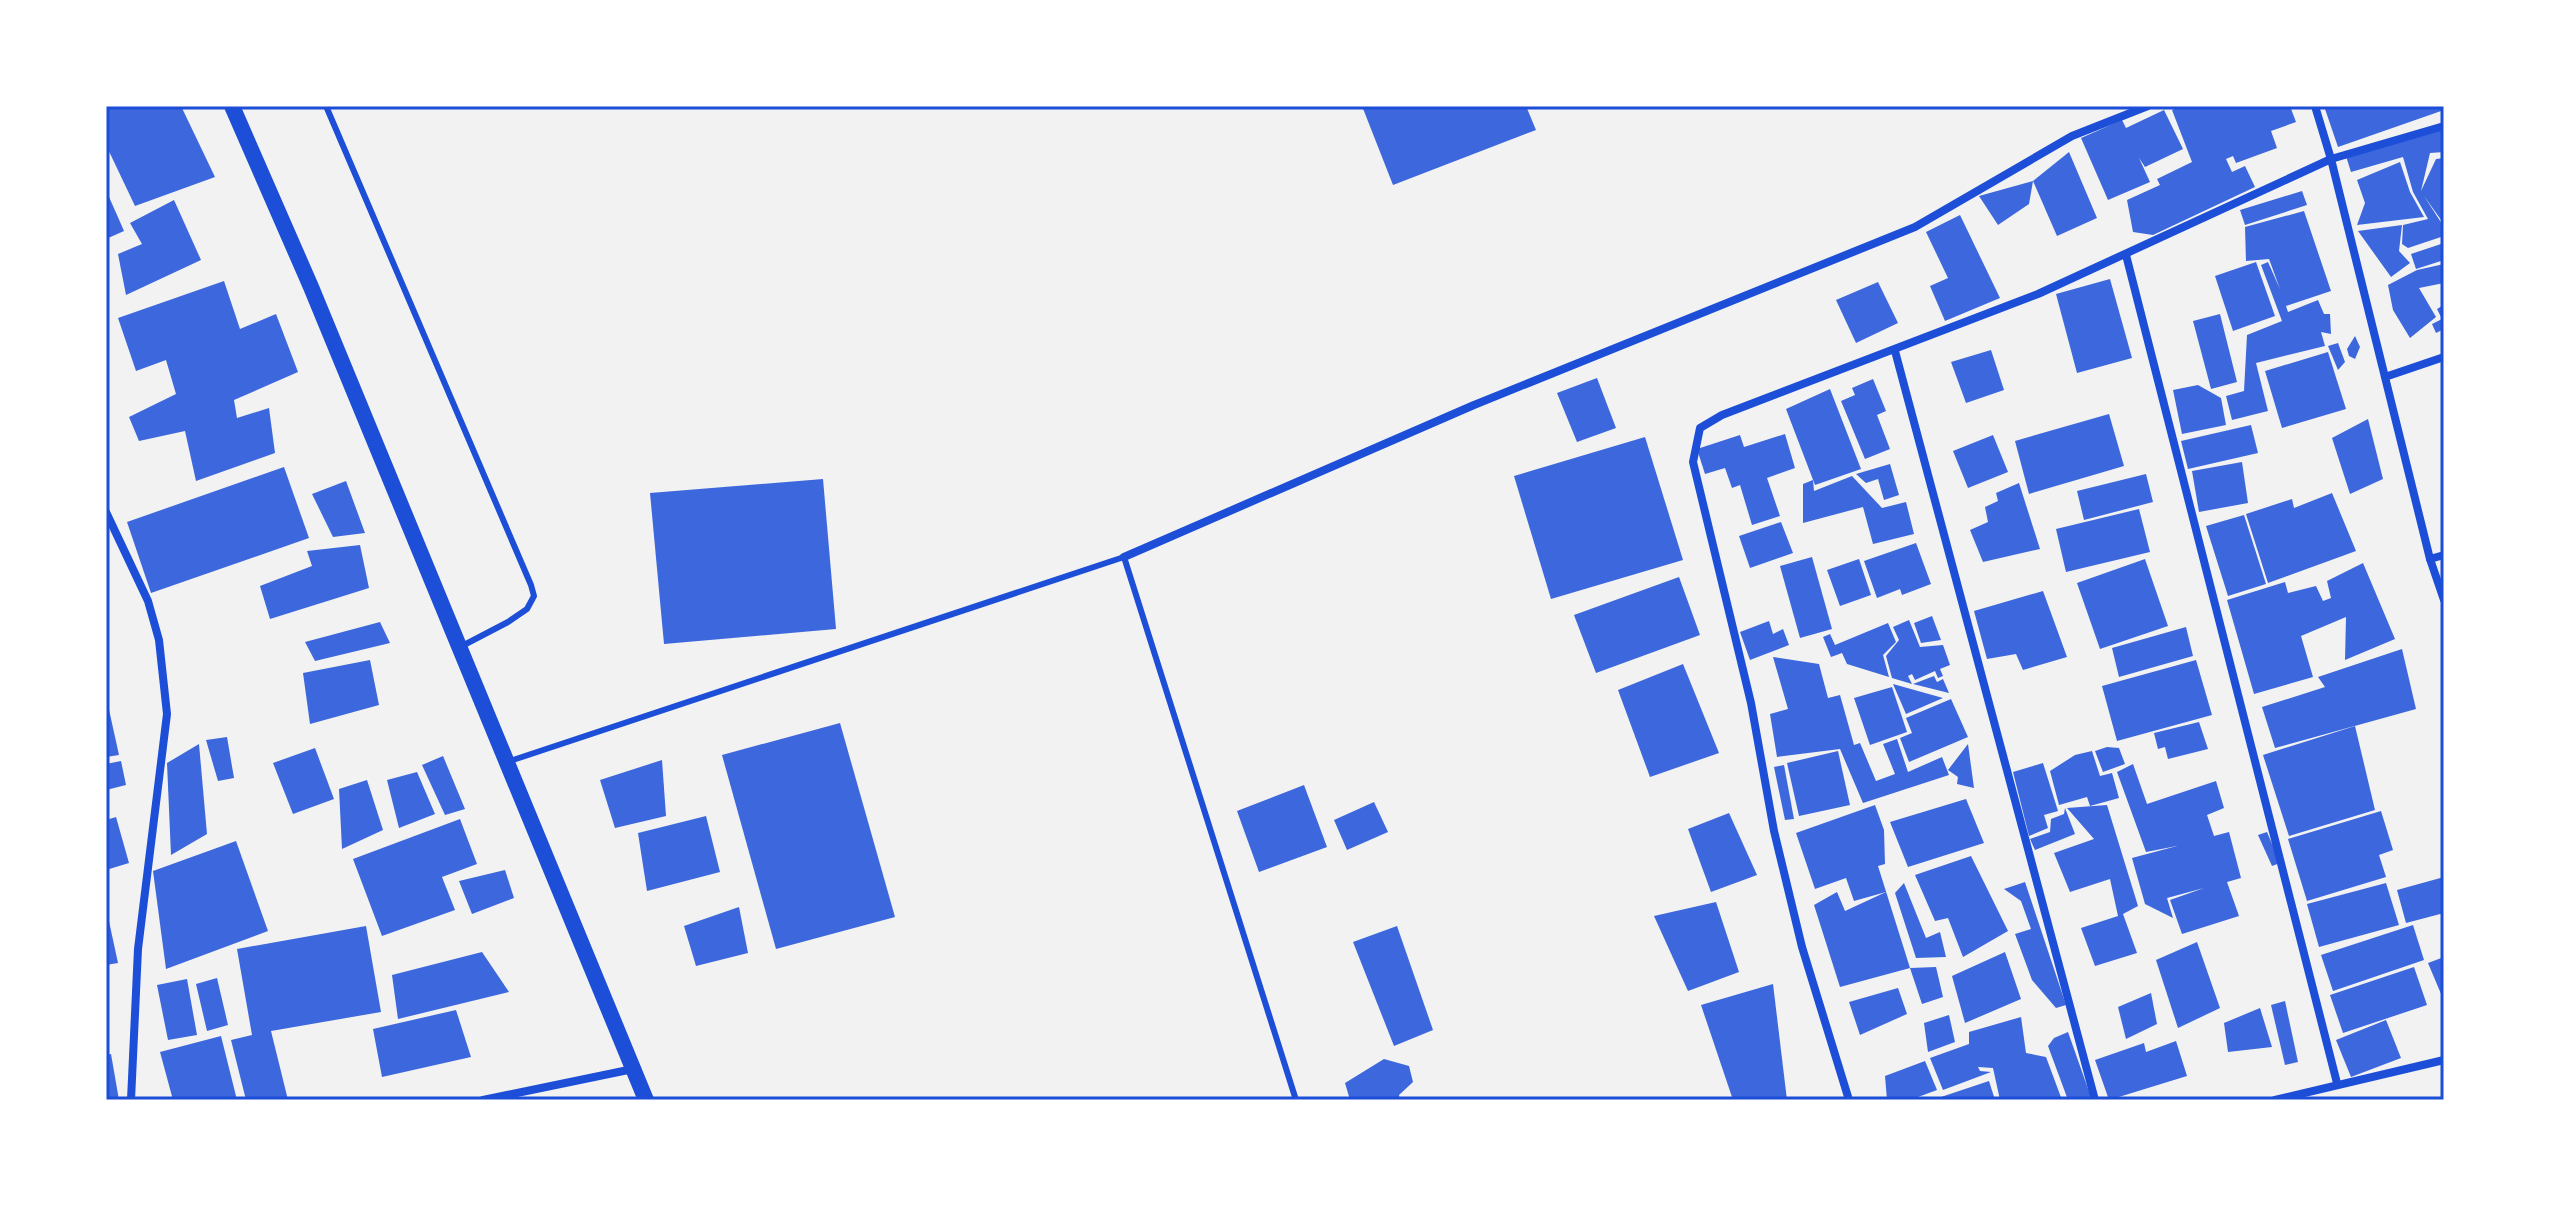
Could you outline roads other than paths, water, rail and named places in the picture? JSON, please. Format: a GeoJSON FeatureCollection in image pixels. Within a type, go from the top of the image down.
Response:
{"type":"FeatureCollection","features":[{"type":"Feature","properties":{"kind":"main road"},"geometry":{"type":"LineString","coordinates":[[232,106],[311,287],[646,1100]]}},
{"type":"Feature","properties":{"kind":"street"},"geometry":{"type":"LineString","coordinates":[[1124,557],[1474,405],[1915,227],[2072,136],[2148,106]]}},
{"type":"Feature","properties":{"kind":"street"},"geometry":{"type":"LineString","coordinates":[[2315,106],[2331,159],[2430,559],[2444,600]]}},
{"type":"Feature","properties":{"kind":"street"},"geometry":{"type":"LineString","coordinates":[[1841,1100],[1848,1096],[1802,947],[1774,831],[1751,703],[1693,462],[1700,428],[1722,415],[1895,351],[2126,255],[2331,159],[2444,126]]}},
{"type":"Feature","properties":{"kind":"street"},"geometry":{"type":"LineString","coordinates":[[2126,255],[2337,1083]]}},
{"type":"Feature","properties":{"kind":"street"},"geometry":{"type":"LineString","coordinates":[[1895,351],[2095,1100]]}},
{"type":"Feature","properties":{"kind":"street"},"geometry":{"type":"LineString","coordinates":[[2385,377],[2444,357]]}},
{"type":"Feature","properties":{"kind":"street"},"geometry":{"type":"LineString","coordinates":[[106,512],[148,601],[159,640],[167,714],[138,949],[131,1100]]}},
{"type":"Feature","properties":{"kind":"street"},"geometry":{"type":"LineString","coordinates":[[2430,559],[2444,555]]}},
{"type":"Feature","properties":{"kind":"street"},"geometry":{"type":"LineString","coordinates":[[2275,1100],[2444,1060]]}},
{"type":"Feature","properties":{"kind":"street"},"geometry":{"type":"LineString","coordinates":[[483,1100],[633,1069]]}},
{"type":"Feature","properties":{"kind":"lane"},"geometry":{"type":"LineString","coordinates":[[326,106],[534,596],[527,609],[459,648]]}},
{"type":"Feature","properties":{"kind":"lane"},"geometry":{"type":"LineString","coordinates":[[507,761],[1124,557],[1296,1100]]}}]}
